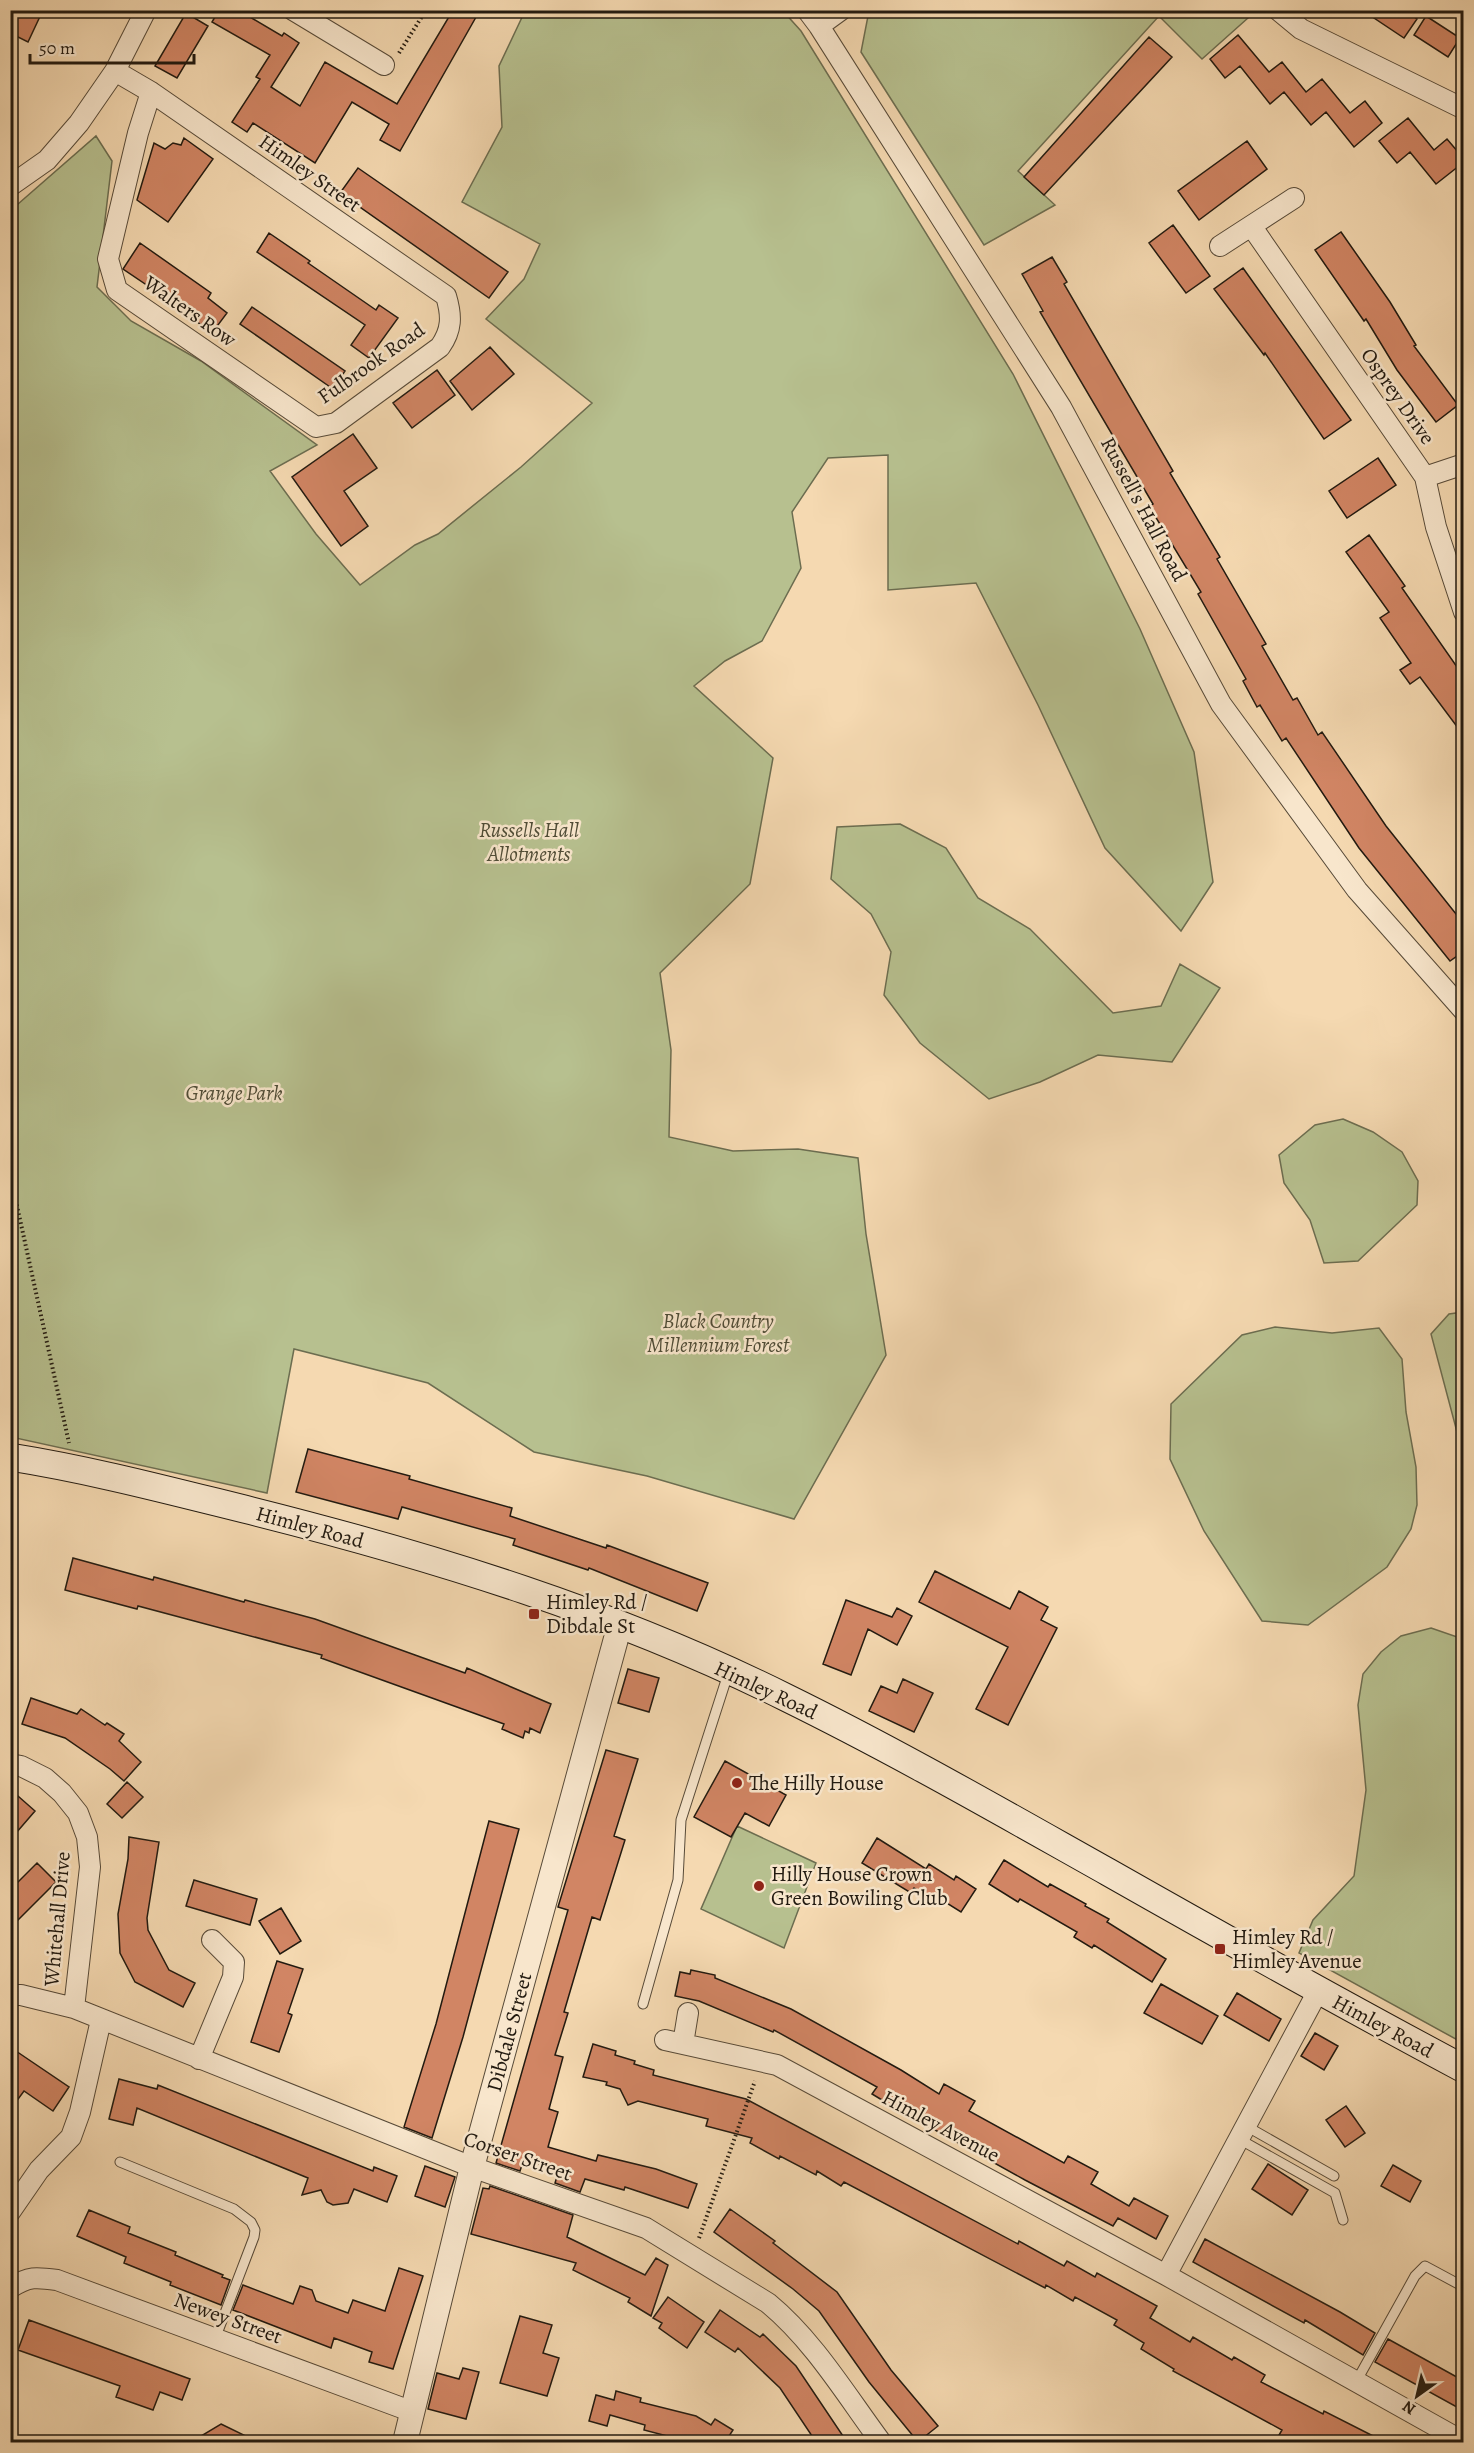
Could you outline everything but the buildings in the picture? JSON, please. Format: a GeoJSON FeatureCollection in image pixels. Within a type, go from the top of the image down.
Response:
{"type":"FeatureCollection","features":[{"type":"Feature","properties":{"kind":"main road","name":"Himley Road"},"geometry":{"type":"LineString","coordinates":[[10,1457],[75,1467],[287,1520],[485,1575],[620,1624],[783,1696],[960,1789],[1318,1990],[1464,2069]]}},
{"type":"Feature","properties":{"kind":"street"},"geometry":{"type":"LineString","coordinates":[[10,186],[47,160],[79,123],[115,71],[146,10]]}},
{"type":"Feature","properties":{"kind":"street"},"geometry":{"type":"LineString","coordinates":[[293,10],[384,65]]}},
{"type":"Feature","properties":{"kind":"street"},"geometry":{"type":"LineString","coordinates":[[813,18],[841,10]]}},
{"type":"Feature","properties":{"kind":"street"},"geometry":{"type":"LineString","coordinates":[[1278,10],[1301,29],[1464,109]]}},
{"type":"Feature","properties":{"kind":"street","name":"Russell's Hall Road"},"geometry":{"type":"LineString","coordinates":[[813,18],[1061,407],[1221,704],[1357,890],[1464,1011]]}},
{"type":"Feature","properties":{"kind":"street","name":"Himley Street"},"geometry":{"type":"LineString","coordinates":[[115,71],[151,92],[446,296],[451,310],[450,333]]}},
{"type":"Feature","properties":{"kind":"street","name":"Walters Row"},"geometry":{"type":"LineString","coordinates":[[151,92],[138,133],[108,259],[117,290],[316,427]]}},
{"type":"Feature","properties":{"kind":"street"},"geometry":{"type":"LineString","coordinates":[[1220,246],[1294,198]]}},
{"type":"Feature","properties":{"kind":"street","name":"Osprey Drive"},"geometry":{"type":"LineString","coordinates":[[1252,227],[1425,477],[1436,527],[1464,612]]}},
{"type":"Feature","properties":{"kind":"street","name":"Fulbrook Road"},"geometry":{"type":"LineString","coordinates":[[316,427],[336,423],[440,347],[450,333]]}},
{"type":"Feature","properties":{"kind":"street"},"geometry":{"type":"LineString","coordinates":[[1425,477],[1464,464]]}},
{"type":"Feature","properties":{"kind":"street","name":"Dibdale Street"},"geometry":{"type":"LineString","coordinates":[[405,2442],[472,2167],[620,1624]]}},
{"type":"Feature","properties":{"kind":"street","name":"Whitehall Drive"},"geometry":{"type":"LineString","coordinates":[[10,1764],[21,1766],[45,1778],[62,1793],[78,1813],[87,1837],[90,1867],[74,2008]]}},
{"type":"Feature","properties":{"kind":"street"},"geometry":{"type":"LineString","coordinates":[[199,2059],[232,1977],[234,1962],[212,1940]]}},
{"type":"Feature","properties":{"kind":"street"},"geometry":{"type":"LineString","coordinates":[[1166,2276],[1318,1990]]}},
{"type":"Feature","properties":{"kind":"street","name":"Corser Street"},"geometry":{"type":"LineString","coordinates":[[10,1995],[21,1995],[74,2008],[472,2167],[646,2228],[768,2303],[785,2317],[801,2334],[881,2442]]}},
{"type":"Feature","properties":{"kind":"street","name":"Himley Avenue"},"geometry":{"type":"LineString","coordinates":[[688,2013],[674,2042],[777,2065],[1166,2276],[1464,2442]]}},
{"type":"Feature","properties":{"kind":"street"},"geometry":{"type":"LineString","coordinates":[[10,2212],[39,2169],[71,2137],[80,2112],[101,2020]]}},
{"type":"Feature","properties":{"kind":"street","name":"Newey Street"},"geometry":{"type":"LineString","coordinates":[[18,2283],[39,2277],[57,2280],[412,2412]]}},
{"type":"Feature","properties":{"kind":"lane"},"geometry":{"type":"LineString","coordinates":[[643,2004],[678,1880],[681,1820],[728,1672]]}},
{"type":"Feature","properties":{"kind":"lane"},"geometry":{"type":"LineString","coordinates":[[1242,2133],[1334,2176]]}},
{"type":"Feature","properties":{"kind":"lane"},"geometry":{"type":"LineString","coordinates":[[1242,2133],[1335,2193],[1343,2220]]}},
{"type":"Feature","properties":{"kind":"lane"},"geometry":{"type":"LineString","coordinates":[[120,2162],[234,2210],[251,2222],[255,2230],[254,2237],[216,2339]]}},
{"type":"Feature","properties":{"kind":"lane"},"geometry":{"type":"LineString","coordinates":[[1356,2382],[1415,2276],[1425,2266],[1464,2288]]}},
{"type":"Feature","properties":{"kind":"path"},"geometry":{"type":"LineString","coordinates":[[384,65],[390,69],[426,10]]}},
{"type":"Feature","properties":{"kind":"path"},"geometry":{"type":"LineString","coordinates":[[10,1174],[75,1467]]}},
{"type":"Feature","properties":{"kind":"path"},"geometry":{"type":"LineString","coordinates":[[692,2255],[762,2061]]}},
{"type":"Feature","properties":{"kind":"green space"},"geometry":{"type":"Polygon","coordinates":[[[525,11],[783,11],[801,31],[1013,374],[1140,629],[1194,752],[1213,882],[1181,931],[1105,848],[1038,705],[976,583],[888,590],[888,455],[828,458],[792,512],[801,568],[762,641],[725,661],[694,686],[773,758],[750,884],[660,973],[671,1050],[669,1137],[733,1151],[798,1149],[858,1158],[866,1234],[886,1355],[794,1519],[647,1476],[534,1452],[428,1383],[294,1349],[267,1493],[11,1437],[10,211],[96,136],[112,161],[97,287],[131,321],[201,361],[317,445],[270,471],[316,534],[360,585],[415,545],[438,534],[521,467],[592,403],[486,319],[524,279],[540,244],[462,202],[502,127],[499,66],[525,11]]]}},
{"type":"Feature","properties":{"kind":"green space"},"geometry":{"type":"Polygon","coordinates":[[[876,11],[1242,11],[1248,18],[1202,59],[1159,16],[1018,171],[1055,205],[984,245],[861,52],[868,16],[876,11]]]}},
{"type":"Feature","properties":{"kind":"green space"},"geometry":{"type":"Polygon","coordinates":[[[900,824],[946,848],[978,898],[1030,929],[1113,1013],[1161,1006],[1180,964],[1220,988],[1172,1062],[1098,1055],[1040,1082],[989,1099],[920,1043],[884,995],[891,952],[871,914],[831,879],[837,827],[900,824]]]}},
{"type":"Feature","properties":{"kind":"green space"},"geometry":{"type":"Polygon","coordinates":[[[1343,1119],[1373,1132],[1402,1152],[1418,1181],[1417,1205],[1358,1261],[1324,1263],[1310,1220],[1284,1183],[1279,1155],[1315,1125],[1343,1119]]]}},
{"type":"Feature","properties":{"kind":"green space"},"geometry":{"type":"Polygon","coordinates":[[[1464,1312],[1463,1442],[1457,1432],[1431,1334],[1449,1314],[1464,1312]]]}},
{"type":"Feature","properties":{"kind":"green space"},"geometry":{"type":"Polygon","coordinates":[[[1275,1327],[1332,1333],[1379,1328],[1402,1359],[1406,1412],[1416,1467],[1417,1505],[1411,1529],[1387,1567],[1308,1625],[1262,1621],[1204,1531],[1170,1459],[1171,1404],[1242,1335],[1275,1327]]]}},
{"type":"Feature","properties":{"kind":"green space"},"geometry":{"type":"Polygon","coordinates":[[[1431,1628],[1463,1639],[1463,2043],[1299,1953],[1313,1920],[1354,1876],[1366,1790],[1358,1705],[1363,1674],[1381,1652],[1401,1636],[1431,1628]]]}},
{"type":"Feature","properties":{"kind":"green space","name":"Hilly House Crown Green Bowiling Club"},"geometry":{"type":"Polygon","coordinates":[[[737,1826],[816,1863],[784,1948],[701,1909],[737,1826]]]}},
{"type":"Feature","properties":{"kind":"place","name":"Himley Rd / Dibdale St"},"geometry":{"type":"Point","coordinates":[534,1614]}},
{"type":"Feature","properties":{"kind":"place","name":"The Hilly House"},"geometry":{"type":"Point","coordinates":[737,1783]}},
{"type":"Feature","properties":{"kind":"place","name":"Hilly House Crown Green Bowiling Club"},"geometry":{"type":"Point","coordinates":[759,1886]}},
{"type":"Feature","properties":{"kind":"place","name":"Himley Rd / Himley Avenue"},"geometry":{"type":"Point","coordinates":[1220,1949]}},
{"type":"Feature","properties":{"kind":"park label","name":"Russells Hall Allotments"},"geometry":{"type":"Point","coordinates":[529,842]}},
{"type":"Feature","properties":{"kind":"park label","name":"Grange Park"},"geometry":{"type":"Point","coordinates":[234,1093]}},
{"type":"Feature","properties":{"kind":"park label","name":"Black Country Millennium Forest"},"geometry":{"type":"Point","coordinates":[718,1333]}}]}
